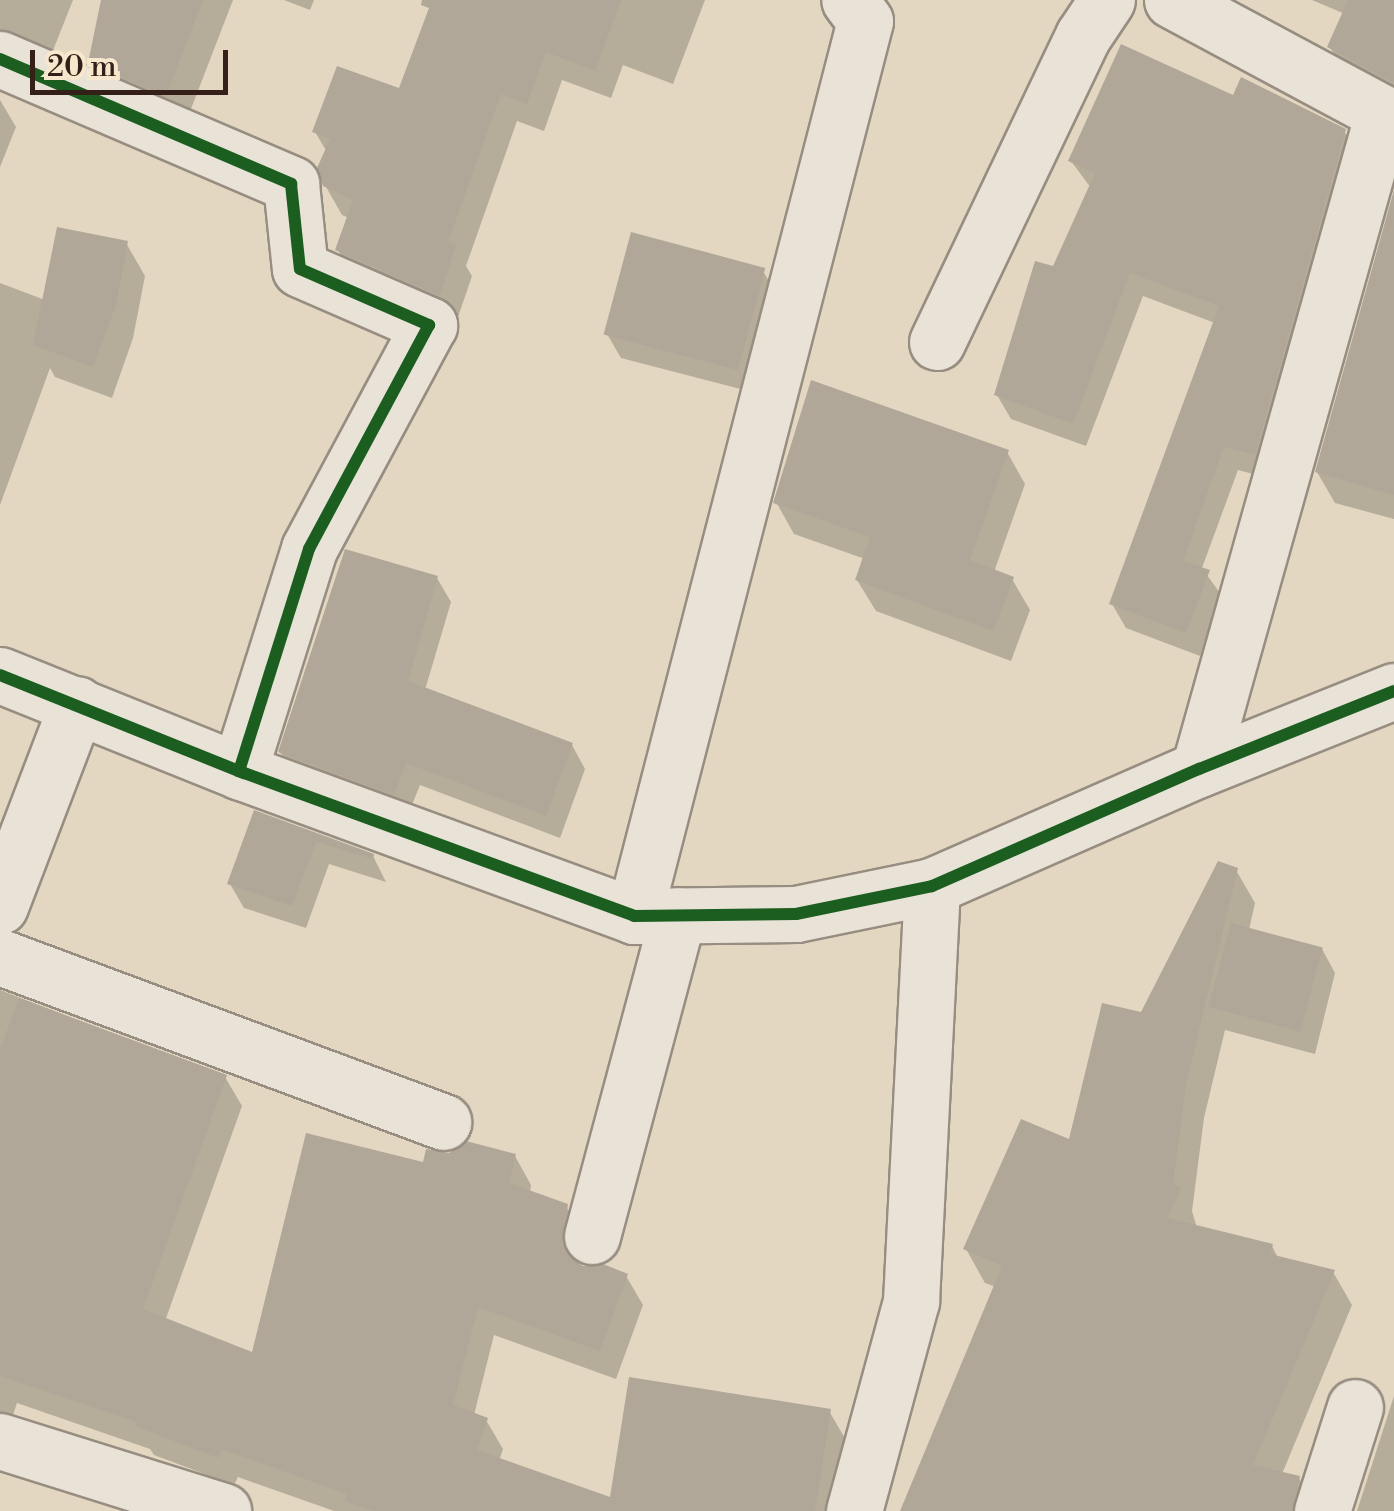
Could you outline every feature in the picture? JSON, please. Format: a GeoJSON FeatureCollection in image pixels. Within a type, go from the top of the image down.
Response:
{"type":"FeatureCollection","features":[{"type":"Feature","properties":{"kind":"street"},"geometry":{"type":"LineString","coordinates":[[592,1236],[656,915],[865,21],[850,0]]}},
{"type":"Feature","properties":{"kind":"street"},"geometry":{"type":"LineString","coordinates":[[937,342],[1083,36],[1108,0]]}},
{"type":"Feature","properties":{"kind":"street"},"geometry":{"type":"LineString","coordinates":[[1172,0],[1388,100],[1198,768]]}},
{"type":"Feature","properties":{"kind":"street"},"geometry":{"type":"LineString","coordinates":[[0,60],[292,184],[300,269],[429,325],[309,549],[239,771]]}},
{"type":"Feature","properties":{"kind":"street"},"geometry":{"type":"LineString","coordinates":[[0,674],[239,771],[656,915],[796,914],[932,886],[1198,768],[1394,690]]}},
{"type":"Feature","properties":{"kind":"street"},"geometry":{"type":"LineString","coordinates":[[0,906],[77,704]]}},
{"type":"Feature","properties":{"kind":"street"},"geometry":{"type":"LineString","coordinates":[[854,1511],[911,1300],[932,886]]}},
{"type":"Feature","properties":{"kind":"street"},"geometry":{"type":"LineString","coordinates":[[0,957],[442,1122]]}},
{"type":"Feature","properties":{"kind":"street"},"geometry":{"type":"LineString","coordinates":[[1322,1511],[1355,1408]]}},
{"type":"Feature","properties":{"kind":"street"},"geometry":{"type":"LineString","coordinates":[[0,1441],[197,1507]]}},
{"type":"Feature","properties":{"kind":"building"},"geometry":{"type":"Polygon","coordinates":[[[101,0],[203,0],[166,96],[88,63],[101,0]]]}},
{"type":"Feature","properties":{"kind":"building"},"geometry":{"type":"Polygon","coordinates":[[[422,0],[621,0],[595,71],[546,52],[527,104],[501,94],[448,242],[456,245],[440,296],[335,250],[353,200],[323,186],[317,168],[330,139],[312,132],[337,66],[399,88],[429,8],[421,5],[422,0]]]}},
{"type":"Feature","properties":{"kind":"building"},"geometry":{"type":"Polygon","coordinates":[[[1348,0],[1394,0],[1394,83],[1327,47],[1348,0]]]}},
{"type":"Feature","properties":{"kind":"building"},"geometry":{"type":"Polygon","coordinates":[[[1121,44],[1233,95],[1241,77],[1346,129],[1255,455],[1224,447],[1183,561],[1210,570],[1186,633],[1109,604],[1219,306],[1130,273],[1073,424],[994,395],[1035,261],[1053,266],[1095,173],[1068,161],[1121,44]]]}},
{"type":"Feature","properties":{"kind":"building"},"geometry":{"type":"Polygon","coordinates":[[[1394,190],[1394,495],[1315,472],[1394,190]]]}},
{"type":"Feature","properties":{"kind":"building"},"geometry":{"type":"Polygon","coordinates":[[[57,227],[128,241],[116,305],[93,367],[33,345],[57,227]]]}},
{"type":"Feature","properties":{"kind":"building"},"geometry":{"type":"Polygon","coordinates":[[[631,232],[765,268],[738,370],[604,334],[631,232]]]}},
{"type":"Feature","properties":{"kind":"building"},"geometry":{"type":"Polygon","coordinates":[[[811,380],[1009,450],[970,560],[1014,577],[993,631],[855,580],[870,537],[773,503],[811,380]]]}},
{"type":"Feature","properties":{"kind":"building"},"geometry":{"type":"Polygon","coordinates":[[[345,549],[438,576],[408,681],[573,743],[546,816],[406,763],[394,795],[278,752],[345,549]]]}},
{"type":"Feature","properties":{"kind":"building"},"geometry":{"type":"Polygon","coordinates":[[[254,810],[374,854],[373,859],[316,842],[292,906],[227,884],[254,810]]]}},
{"type":"Feature","properties":{"kind":"building"},"geometry":{"type":"Polygon","coordinates":[[[1218,861],[1238,868],[1186,1084],[1173,1184],[1181,1188],[1168,1218],[1273,1244],[1270,1254],[1335,1270],[1253,1465],[1300,1476],[1292,1511],[900,1511],[1002,1266],[963,1249],[1021,1119],[1069,1139],[1102,1003],[1141,1012],[1218,861]]]}},
{"type":"Feature","properties":{"kind":"building"},"geometry":{"type":"Polygon","coordinates":[[[1231,923],[1323,948],[1300,1032],[1208,1007],[1231,923]]]}},
{"type":"Feature","properties":{"kind":"building"},"geometry":{"type":"Polygon","coordinates":[[[19,998],[227,1075],[143,1309],[252,1352],[306,1133],[423,1162],[426,1149],[449,1153],[466,1141],[516,1154],[509,1183],[568,1204],[562,1243],[569,1257],[583,1266],[603,1264],[628,1274],[600,1351],[478,1307],[453,1405],[488,1418],[477,1450],[610,1497],[629,1377],[831,1409],[815,1511],[374,1511],[345,1501],[347,1494],[221,1449],[218,1458],[135,1426],[136,1422],[0,1376],[0,1050],[19,998]]]}},
{"type":"Feature","properties":{"kind":"cycle path"},"geometry":{"type":"LineString","coordinates":[[0,59],[291,184],[300,269],[429,325],[309,549],[239,771]]}},
{"type":"Feature","properties":{"kind":"cycle path"},"geometry":{"type":"LineString","coordinates":[[0,675],[244,773],[634,916],[796,914],[932,886],[1199,769],[1394,691]]}}]}
